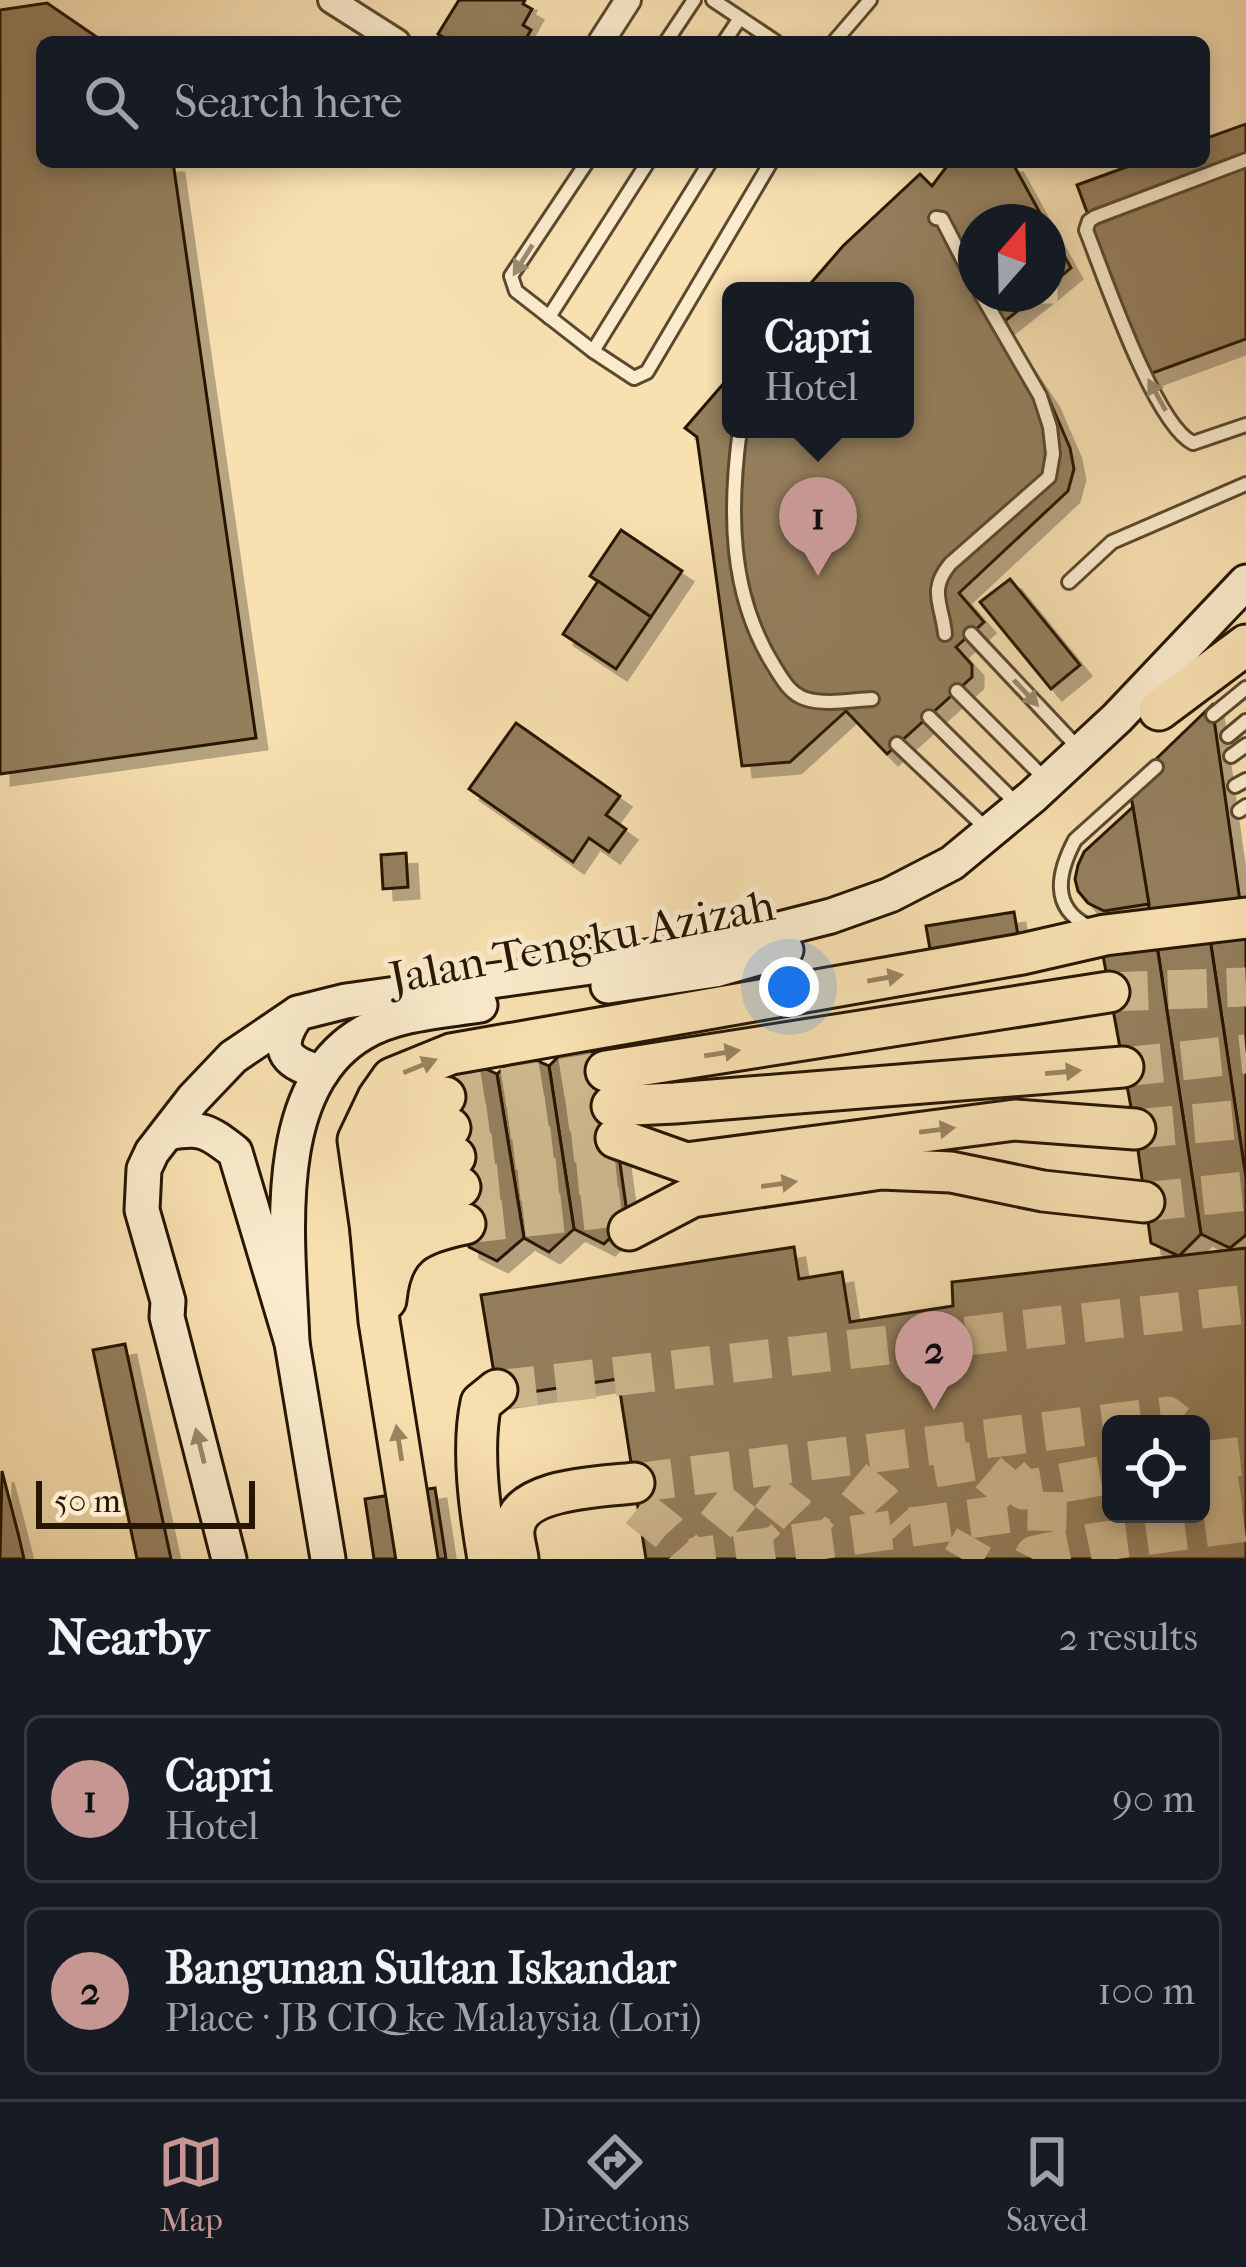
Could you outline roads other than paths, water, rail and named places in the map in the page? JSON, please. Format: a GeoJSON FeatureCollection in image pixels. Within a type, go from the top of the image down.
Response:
{"type":"FeatureCollection","features":[{"type":"Feature","properties":{"kind":"main road","name":"Jalan Tengku Azizah"},"geometry":{"type":"LineString","coordinates":[[229,1559],[140,1198],[152,1152],[233,1057],[298,1013],[346,1001],[720,944],[831,916],[890,895],[952,863],[1020,807],[1117,718],[1246,582]]}},
{"type":"Feature","properties":{"kind":"main road","name":"Jalan Tengku Azizah"},"geometry":{"type":"LineString","coordinates":[[292,1342],[288,1212],[293,1148],[302,1113],[322,1072],[362,1033],[395,1019],[716,970],[884,916],[934,892],[989,859],[1159,710],[1246,608]]}},
{"type":"Feature","properties":{"kind":"main road"},"geometry":{"type":"LineString","coordinates":[[1159,710],[1246,644]]}},
{"type":"Feature","properties":{"kind":"main road"},"geometry":{"type":"LineString","coordinates":[[417,1559],[383,1344],[358,1140],[392,1078],[451,1054],[1022,954],[1105,935],[1246,918]]}},
{"type":"Feature","properties":{"kind":"main road"},"geometry":{"type":"LineString","coordinates":[[619,1154],[1109,992]]}},
{"type":"Feature","properties":{"kind":"main road"},"geometry":{"type":"LineString","coordinates":[[298,1013],[283,1041],[294,1061],[322,1072]]}},
{"type":"Feature","properties":{"kind":"main road"},"geometry":{"type":"LineString","coordinates":[[619,1154],[675,1103],[1123,1067]]}},
{"type":"Feature","properties":{"kind":"main road"},"geometry":{"type":"LineString","coordinates":[[361,1173],[390,1115],[417,1102],[458,1173],[441,1250],[414,1267],[383,1344]]}},
{"type":"Feature","properties":{"kind":"main road"},"geometry":{"type":"LineString","coordinates":[[619,1154],[689,1180],[1015,1120],[1135,1130]]}},
{"type":"Feature","properties":{"kind":"main road"},"geometry":{"type":"LineString","coordinates":[[168,1133],[194,1129],[210,1133],[235,1152],[292,1342],[328,1559]]}},
{"type":"Feature","properties":{"kind":"main road"},"geometry":{"type":"LineString","coordinates":[[374,1258],[381,1178],[397,1148],[423,1131],[458,1173]]}},
{"type":"Feature","properties":{"kind":"main road"},"geometry":{"type":"LineString","coordinates":[[619,1154],[689,1180],[881,1169],[951,1172],[1042,1191],[1144,1202]]}},
{"type":"Feature","properties":{"kind":"main road"},"geometry":{"type":"LineString","coordinates":[[374,1258],[406,1209],[458,1173]]}},
{"type":"Feature","properties":{"kind":"main road"},"geometry":{"type":"LineString","coordinates":[[488,1559],[476,1427],[481,1403],[497,1390]]}},
{"type":"Feature","properties":{"kind":"main road"},"geometry":{"type":"LineString","coordinates":[[520,1559],[513,1526],[522,1511],[543,1496],[636,1496]]}},
{"type":"Feature","properties":{"kind":"street"},"geometry":{"type":"LineString","coordinates":[[331,0],[388,36]]}},
{"type":"Feature","properties":{"kind":"street"},"geometry":{"type":"LineString","coordinates":[[605,36],[628,0]]}},
{"type":"Feature","properties":{"kind":"lane"},"geometry":{"type":"LineString","coordinates":[[670,36],[694,0]]}},
{"type":"Feature","properties":{"kind":"lane"},"geometry":{"type":"LineString","coordinates":[[713,0],[767,36]]}},
{"type":"Feature","properties":{"kind":"lane"},"geometry":{"type":"LineString","coordinates":[[839,36],[870,0]]}},
{"type":"Feature","properties":{"kind":"lane"},"geometry":{"type":"LineString","coordinates":[[728,36],[740,18]]}},
{"type":"Feature","properties":{"kind":"lane"},"geometry":{"type":"LineString","coordinates":[[1246,160],[1095,217],[1085,230],[1155,396],[1184,438],[1193,443],[1246,425]]}},
{"type":"Feature","properties":{"kind":"lane"},"geometry":{"type":"LineString","coordinates":[[583,168],[512,276],[516,291],[634,378],[647,372],[767,168]]}},
{"type":"Feature","properties":{"kind":"lane"},"geometry":{"type":"LineString","coordinates":[[549,316],[644,168]]}},
{"type":"Feature","properties":{"kind":"lane"},"geometry":{"type":"LineString","coordinates":[[593,351],[706,168]]}},
{"type":"Feature","properties":{"kind":"lane"},"geometry":{"type":"LineString","coordinates":[[936,218],[942,219],[958,250]]}},
{"type":"Feature","properties":{"kind":"lane"},"geometry":{"type":"LineString","coordinates":[[945,634],[936,590],[939,578],[1049,477],[1053,454],[1040,396],[991,312]]}},
{"type":"Feature","properties":{"kind":"lane"},"geometry":{"type":"LineString","coordinates":[[739,438],[737,568],[758,640],[788,687],[805,698],[872,699]]}},
{"type":"Feature","properties":{"kind":"lane"},"geometry":{"type":"LineString","coordinates":[[1070,582],[1112,542],[1246,484]]}},
{"type":"Feature","properties":{"kind":"lane"},"geometry":{"type":"LineString","coordinates":[[971,634],[1081,751]]}},
{"type":"Feature","properties":{"kind":"lane"},"geometry":{"type":"LineString","coordinates":[[1213,715],[1246,688]]}},
{"type":"Feature","properties":{"kind":"lane"},"geometry":{"type":"LineString","coordinates":[[957,691],[1048,782]]}},
{"type":"Feature","properties":{"kind":"lane"},"geometry":{"type":"LineString","coordinates":[[929,717],[1020,807]]}},
{"type":"Feature","properties":{"kind":"lane"},"geometry":{"type":"LineString","coordinates":[[1228,736],[1246,722]]}},
{"type":"Feature","properties":{"kind":"lane"},"geometry":{"type":"LineString","coordinates":[[897,744],[990,832]]}},
{"type":"Feature","properties":{"kind":"lane"},"geometry":{"type":"LineString","coordinates":[[1231,756],[1246,745]]}},
{"type":"Feature","properties":{"kind":"lane"},"geometry":{"type":"LineString","coordinates":[[1105,935],[1073,919],[1062,899],[1067,856],[1076,840],[1156,766]]}},
{"type":"Feature","properties":{"kind":"tunnel"},"geometry":{"type":"LineString","coordinates":[[1109,992],[1246,987]]}},
{"type":"Feature","properties":{"kind":"tunnel"},"geometry":{"type":"LineString","coordinates":[[1123,1067],[1246,1054]]}},
{"type":"Feature","properties":{"kind":"tunnel"},"geometry":{"type":"LineString","coordinates":[[445,1097],[606,1071]]}},
{"type":"Feature","properties":{"kind":"tunnel"},"geometry":{"type":"LineString","coordinates":[[450,1128],[612,1106]]}},
{"type":"Feature","properties":{"kind":"tunnel"},"geometry":{"type":"LineString","coordinates":[[1135,1129],[1246,1119]]}},
{"type":"Feature","properties":{"kind":"tunnel"},"geometry":{"type":"LineString","coordinates":[[455,1157],[616,1138]]}},
{"type":"Feature","properties":{"kind":"tunnel"},"geometry":{"type":"LineString","coordinates":[[460,1187],[623,1171]]}},
{"type":"Feature","properties":{"kind":"tunnel"},"geometry":{"type":"LineString","coordinates":[[1144,1202],[1246,1191]]}},
{"type":"Feature","properties":{"kind":"tunnel"},"geometry":{"type":"LineString","coordinates":[[465,1224],[627,1206]]}},
{"type":"Feature","properties":{"kind":"tunnel"},"geometry":{"type":"LineString","coordinates":[[497,1390],[1246,1304]]}},
{"type":"Feature","properties":{"kind":"tunnel"},"geometry":{"type":"LineString","coordinates":[[634,1483],[1102,1424]]}},
{"type":"Feature","properties":{"kind":"tunnel"},"geometry":{"type":"LineString","coordinates":[[1210,1460],[1246,1456]]}},
{"type":"Feature","properties":{"kind":"tunnel"},"geometry":{"type":"LineString","coordinates":[[934,1468],[975,1461],[1026,1511]]}},
{"type":"Feature","properties":{"kind":"tunnel"},"geometry":{"type":"LineString","coordinates":[[1010,1475],[1024,1490],[1102,1476]]}},
{"type":"Feature","properties":{"kind":"tunnel"},"geometry":{"type":"LineString","coordinates":[[854,1479],[905,1528]]}},
{"type":"Feature","properties":{"kind":"tunnel"},"geometry":{"type":"LineString","coordinates":[[1210,1492],[1246,1486]]}},
{"type":"Feature","properties":{"kind":"tunnel"},"geometry":{"type":"LineString","coordinates":[[767,1491],[820,1539]]}},
{"type":"Feature","properties":{"kind":"tunnel"},"geometry":{"type":"LineString","coordinates":[[713,1498],[766,1547]]}},
{"type":"Feature","properties":{"kind":"tunnel"},"geometry":{"type":"LineString","coordinates":[[638,1508],[691,1558],[1026,1511],[1085,1512]]}},
{"type":"Feature","properties":{"kind":"tunnel"},"geometry":{"type":"LineString","coordinates":[[1033,1559],[1097,1542],[1246,1522]]}},
{"type":"Feature","properties":{"kind":"tunnel"},"geometry":{"type":"LineString","coordinates":[[962,1559],[974,1538]]}},
{"type":"Feature","properties":{"kind":"place","name":"Capri"},"geometry":{"type":"Point","coordinates":[818,576]}},
{"type":"Feature","properties":{"kind":"place","name":"Bangunan Sultan Iskandar"},"geometry":{"type":"Point","coordinates":[934,1410]}}]}
